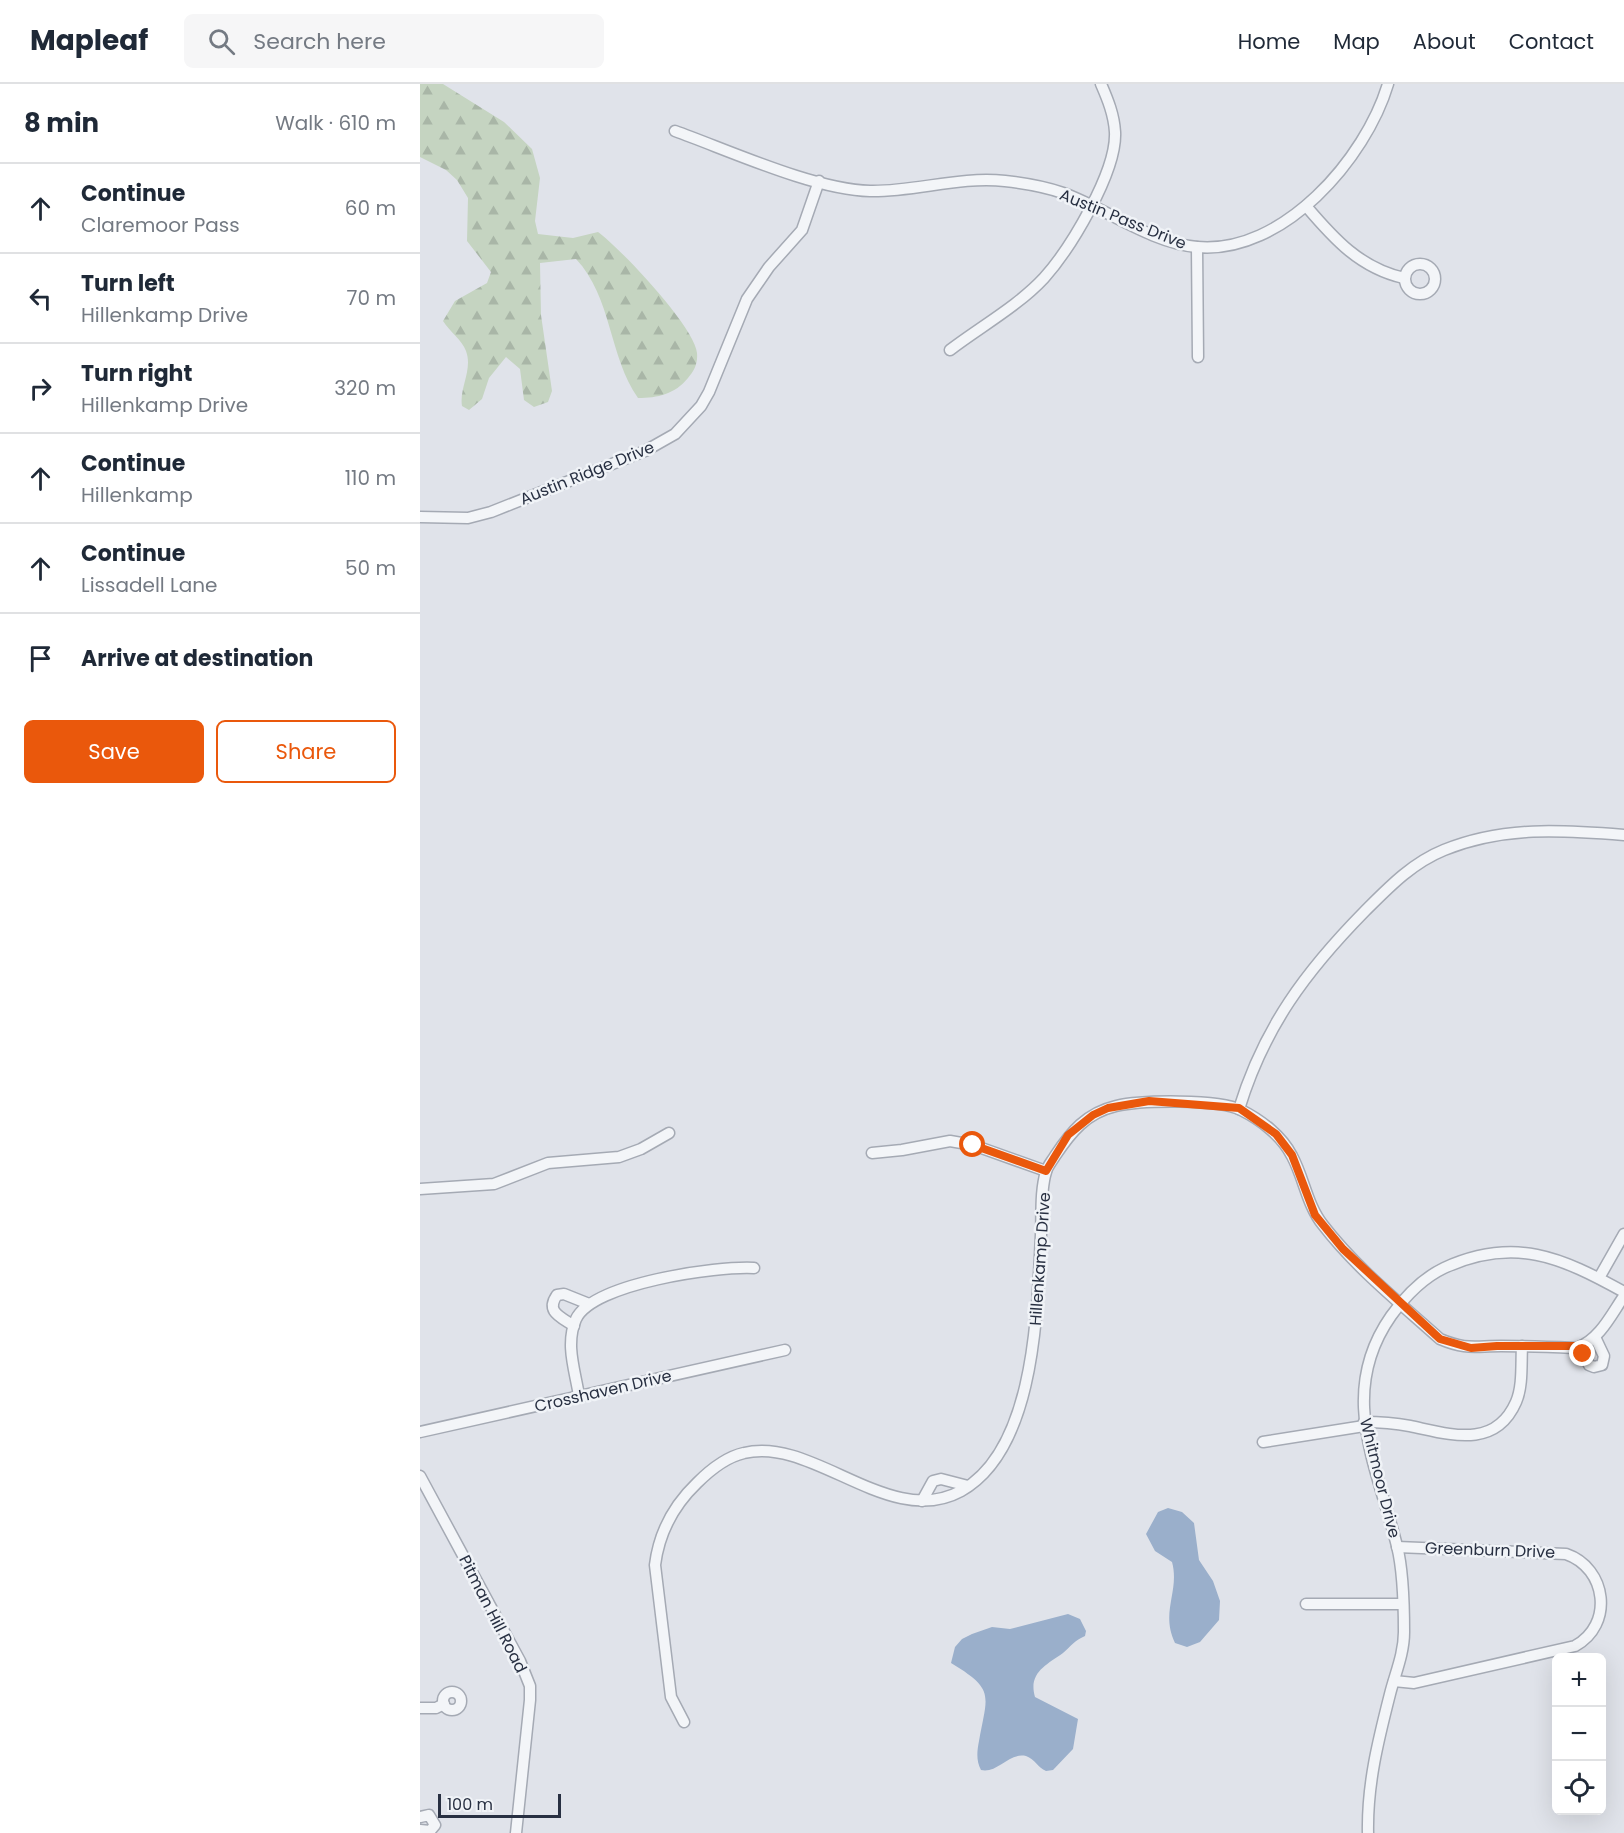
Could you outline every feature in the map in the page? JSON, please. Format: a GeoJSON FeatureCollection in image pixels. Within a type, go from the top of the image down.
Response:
{"type":"FeatureCollection","features":[{"type":"Feature","properties":{"kind":"street"},"geometry":{"type":"LineString","coordinates":[[950,350],[1043,279],[1066,249],[1091,207],[1109,164],[1115,134],[1111,107],[1101,84]]}},
{"type":"Feature","properties":{"kind":"street","name":"Austin Pass Drive"},"geometry":{"type":"LineString","coordinates":[[675,131],[819,181],[868,191],[952,182],[1007,181],[1062,193],[1160,237],[1197,248],[1255,237],[1306,206],[1340,171],[1366,137],[1388,84]]}},
{"type":"Feature","properties":{"kind":"street","name":"Austin Ridge Drive"},"geometry":{"type":"LineString","coordinates":[[420,517],[468,518],[491,512],[645,451],[675,434],[701,406],[709,392],[747,299],[769,267],[802,230],[819,181]]}},
{"type":"Feature","properties":{"kind":"street"},"geometry":{"type":"LineString","coordinates":[[1306,206],[1348,252],[1362,261],[1404,278]]}},
{"type":"Feature","properties":{"kind":"street"},"geometry":{"type":"LineString","coordinates":[[1197,248],[1198,357]]}},
{"type":"Feature","properties":{"kind":"street"},"geometry":{"type":"LineString","coordinates":[[1624,835],[1567,830],[1514,831],[1454,846],[1414,864],[1321,957],[1291,996],[1251,1067],[1239,1108],[1276,1134],[1292,1155],[1315,1215],[1343,1249],[1440,1339],[1454,1345],[1471,1348],[1581,1346],[1595,1337],[1624,1294]]}},
{"type":"Feature","properties":{"kind":"street","name":"Hillenkamp Drive"},"geometry":{"type":"LineString","coordinates":[[684,1722],[671,1697],[655,1565],[657,1543],[671,1513],[693,1486],[716,1466],[744,1453],[767,1451],[791,1456],[883,1494],[922,1501],[948,1496],[968,1486],[978,1479],[1004,1444],[1019,1413],[1029,1374],[1035,1333],[1046,1171],[1068,1135],[1093,1115],[1108,1108],[1149,1101],[1239,1108]]}},
{"type":"Feature","properties":{"kind":"street"},"geometry":{"type":"LineString","coordinates":[[420,1189],[494,1184],[548,1163],[619,1156],[641,1149],[669,1133]]}},
{"type":"Feature","properties":{"kind":"street"},"geometry":{"type":"LineString","coordinates":[[872,1153],[950,1141],[973,1145],[1046,1171]]}},
{"type":"Feature","properties":{"kind":"street"},"geometry":{"type":"LineString","coordinates":[[1599,1278],[1624,1234]]}},
{"type":"Feature","properties":{"kind":"street","name":"Whitmoor Drive"},"geometry":{"type":"LineString","coordinates":[[1368,1833],[1370,1783],[1403,1645],[1397,1546],[1364,1424],[1364,1383],[1368,1359],[1374,1345],[1401,1303],[1433,1273],[1455,1263],[1499,1251],[1542,1254],[1599,1278],[1624,1294]]}},
{"type":"Feature","properties":{"kind":"street"},"geometry":{"type":"LineString","coordinates":[[579,1396],[569,1342],[577,1318],[589,1304],[614,1290],[727,1266],[754,1268]]}},
{"type":"Feature","properties":{"kind":"street"},"geometry":{"type":"LineString","coordinates":[[574,1326],[557,1316],[552,1310],[552,1302],[557,1295],[564,1294],[589,1304]]}},
{"type":"Feature","properties":{"kind":"street"},"geometry":{"type":"LineString","coordinates":[[1581,1346],[1589,1365],[1594,1367],[1602,1365],[1604,1356],[1595,1337]]}},
{"type":"Feature","properties":{"kind":"street"},"geometry":{"type":"LineString","coordinates":[[1263,1442],[1385,1422],[1448,1436],[1469,1437],[1487,1431],[1505,1419],[1516,1401],[1522,1346]]}},
{"type":"Feature","properties":{"kind":"street","name":"Crosshaven Drive"},"geometry":{"type":"LineString","coordinates":[[420,1432],[785,1350]]}},
{"type":"Feature","properties":{"kind":"street","name":"Pitman Hill Road"},"geometry":{"type":"LineString","coordinates":[[420,1476],[520,1661],[530,1686],[516,1833]]}},
{"type":"Feature","properties":{"kind":"street"},"geometry":{"type":"LineString","coordinates":[[922,1501],[933,1481],[941,1479],[968,1486]]}},
{"type":"Feature","properties":{"kind":"street","name":"Greenburn Drive"},"geometry":{"type":"LineString","coordinates":[[1394,1681],[1414,1683],[1575,1646],[1588,1636],[1596,1624],[1600,1604],[1598,1581],[1593,1571],[1577,1558],[1566,1554],[1397,1546]]}},
{"type":"Feature","properties":{"kind":"street"},"geometry":{"type":"LineString","coordinates":[[1306,1604],[1402,1604]]}},
{"type":"Feature","properties":{"kind":"street"},"geometry":{"type":"LineString","coordinates":[[420,1708],[436,1708],[444,1704]]}},
{"type":"Feature","properties":{"kind":"street"},"geometry":{"type":"LineString","coordinates":[[420,1817],[429,1815],[435,1822],[432,1830],[422,1831]]}},
{"type":"Feature","properties":{"kind":"green space"},"geometry":{"type":"Polygon","coordinates":[[[420,84],[443,84],[504,122],[532,149],[540,178],[535,221],[538,234],[573,238],[598,232],[655,289],[684,325],[697,353],[695,367],[678,388],[666,394],[638,398],[621,364],[597,291],[588,274],[576,259],[540,263],[541,315],[552,391],[548,402],[534,407],[524,400],[520,369],[506,357],[489,378],[482,399],[469,410],[462,406],[468,358],[462,343],[443,321],[455,301],[487,283],[491,272],[467,241],[468,198],[457,180],[446,170],[420,157],[420,84]]]}},
{"type":"Feature","properties":{"kind":"water"},"geometry":{"type":"Polygon","coordinates":[[[1168,1508],[1182,1512],[1194,1523],[1199,1560],[1213,1581],[1220,1601],[1219,1620],[1200,1642],[1187,1647],[1175,1643],[1169,1621],[1174,1583],[1172,1562],[1155,1551],[1146,1534],[1158,1512],[1168,1508]]]}},
{"type":"Feature","properties":{"kind":"water"},"geometry":{"type":"Polygon","coordinates":[[[1068,1614],[1080,1619],[1086,1631],[1085,1636],[1040,1670],[1033,1689],[1035,1697],[1078,1719],[1073,1749],[1053,1770],[1046,1771],[1029,1757],[1020,1756],[992,1769],[981,1770],[977,1752],[986,1703],[985,1695],[982,1687],[975,1680],[951,1663],[955,1647],[962,1639],[992,1627],[1010,1629],[1068,1614]]]}},
{"type":"Feature","properties":{"kind":"route"},"geometry":{"type":"LineString","coordinates":[[973,1145],[1046,1171],[1068,1135],[1093,1115],[1108,1108],[1149,1101],[1239,1108],[1276,1134],[1292,1155],[1315,1215],[1343,1249],[1440,1339],[1454,1345],[1471,1348],[1497,1346],[1577,1348],[1581,1346],[1583,1354]]}}]}
